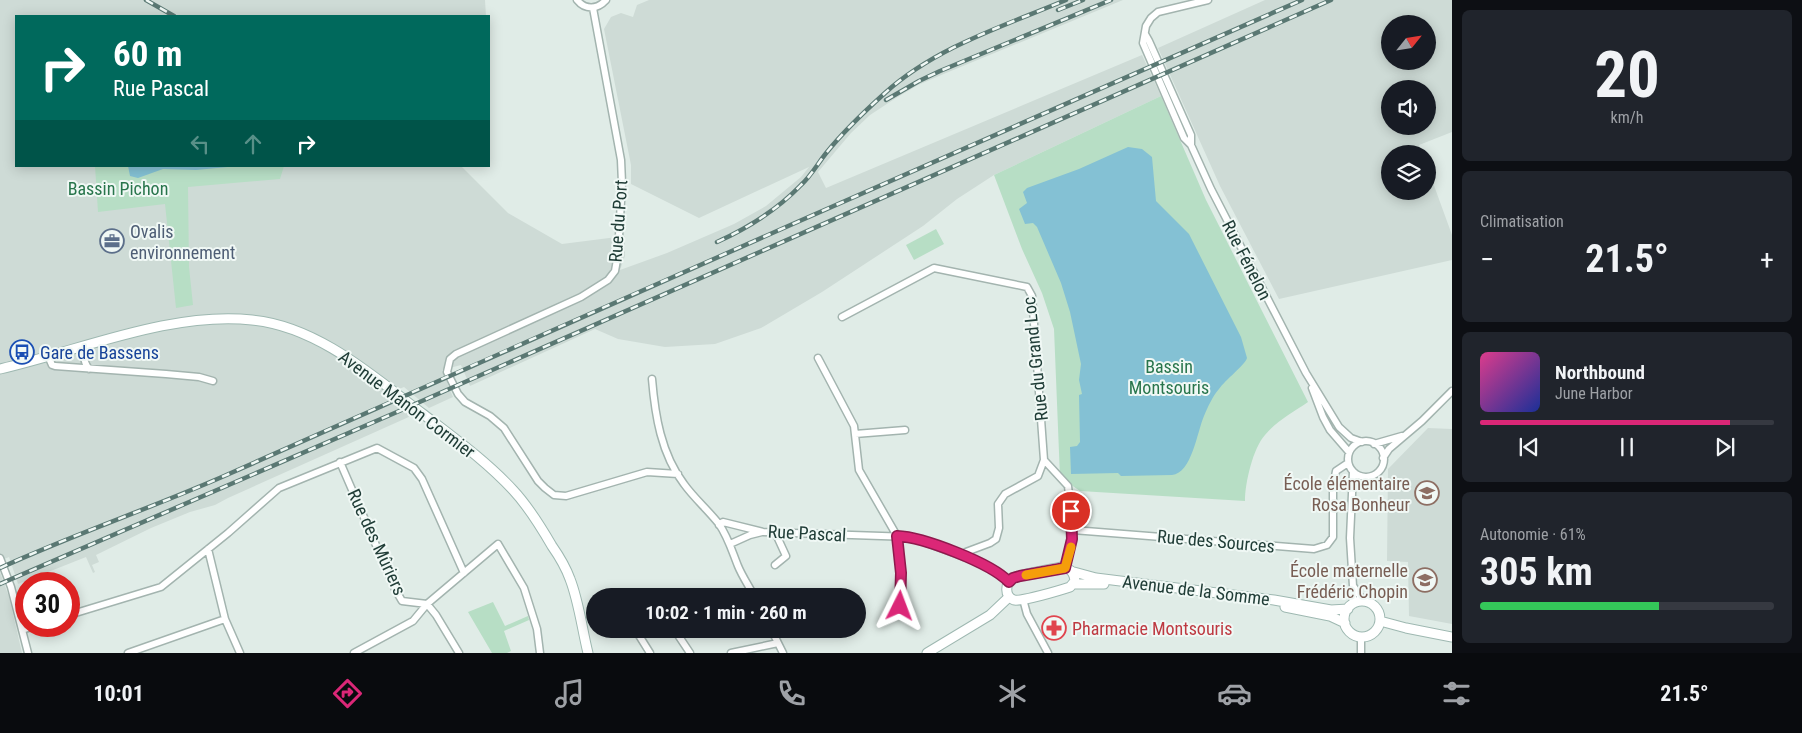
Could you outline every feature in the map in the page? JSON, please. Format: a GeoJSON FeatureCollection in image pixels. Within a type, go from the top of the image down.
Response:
{"type":"FeatureCollection","features":[{"type":"Feature","properties":{"kind":"street"},"geometry":{"type":"LineString","coordinates":[[577,0],[583,6],[593,8],[606,0]]}},
{"type":"Feature","properties":{"kind":"street","name":"Rue Fénelon"},"geometry":{"type":"LineString","coordinates":[[1208,0],[1158,12],[1151,18],[1144,34],[1149,41],[1191,135],[1191,145],[1211,189],[1306,373],[1338,427],[1351,438],[1362,442]]}},
{"type":"Feature","properties":{"kind":"street","name":"Rue du Port"},"geometry":{"type":"LineString","coordinates":[[593,8],[621,160],[621,200],[618,254],[615,271],[603,284],[581,297],[456,354],[450,359],[447,372],[458,394],[465,402],[490,416],[504,428],[538,481],[554,495],[566,496],[647,472],[678,474]]}},
{"type":"Feature","properties":{"kind":"street","name":"Rue du Grand Loc"},"geometry":{"type":"LineString","coordinates":[[842,317],[934,268],[1026,287],[1032,296],[1044,460]]}},
{"type":"Feature","properties":{"kind":"street","name":"Avenue Manon Cormier"},"geometry":{"type":"LineString","coordinates":[[0,370],[176,324],[204,320],[252,320],[269,323],[314,339],[336,350],[362,368],[469,449],[514,491],[553,546],[570,579],[588,652]]}},
{"type":"Feature","properties":{"kind":"street"},"geometry":{"type":"LineString","coordinates":[[90,346],[84,360],[90,369]]}},
{"type":"Feature","properties":{"kind":"street"},"geometry":{"type":"LineString","coordinates":[[48,358],[52,365],[55,366],[199,377],[213,380]]}},
{"type":"Feature","properties":{"kind":"street"},"geometry":{"type":"LineString","coordinates":[[818,358],[854,426],[859,470],[897,536],[901,573],[900,606]]}},
{"type":"Feature","properties":{"kind":"street","name":"Rue Fénelon"},"geometry":{"type":"LineString","coordinates":[[1306,373],[1330,430],[1350,452]]}},
{"type":"Feature","properties":{"kind":"street"},"geometry":{"type":"LineString","coordinates":[[652,379],[654,406],[660,433],[669,458],[683,483],[719,525],[730,544],[739,568],[750,588]]}},
{"type":"Feature","properties":{"kind":"street"},"geometry":{"type":"LineString","coordinates":[[1383,458],[1389,449],[1452,391]]}},
{"type":"Feature","properties":{"kind":"street"},"geometry":{"type":"LineString","coordinates":[[1374,444],[1382,452],[1381,468],[1378,472],[1368,477],[1362,477],[1353,472],[1348,463],[1350,452],[1356,444],[1362,442],[1374,444],[1401,436],[1415,427]]}},
{"type":"Feature","properties":{"kind":"street"},"geometry":{"type":"LineString","coordinates":[[855,434],[905,430]]}},
{"type":"Feature","properties":{"kind":"street"},"geometry":{"type":"LineString","coordinates":[[80,612],[161,587],[279,488],[377,448],[414,468],[422,479],[464,572]]}},
{"type":"Feature","properties":{"kind":"street"},"geometry":{"type":"LineString","coordinates":[[964,557],[966,552],[996,539],[999,528],[998,504],[1005,494],[1038,476],[1044,460],[1068,486],[1073,530],[1071,547],[1065,568],[1013,578],[1006,586],[1006,591],[1013,600],[1023,599],[1027,614],[1048,653]]}},
{"type":"Feature","properties":{"kind":"street","name":"Rue des Mûriers"},"geometry":{"type":"LineString","coordinates":[[340,462],[395,589],[402,601],[427,604]]}},
{"type":"Feature","properties":{"kind":"street","name":"Rue des Sources"},"geometry":{"type":"LineString","coordinates":[[1073,530],[1314,549],[1321,548],[1327,545],[1334,534],[1333,487],[1336,471],[1348,463]]}},
{"type":"Feature","properties":{"kind":"street"},"geometry":{"type":"LineString","coordinates":[[1350,606],[1363,601],[1369,602],[1376,607],[1379,611],[1380,621],[1376,631],[1361,637],[1351,633],[1344,618],[1350,606],[1353,586],[1350,538],[1353,472]]}},
{"type":"Feature","properties":{"kind":"street"},"geometry":{"type":"LineString","coordinates":[[1352,491],[1362,477]]}},
{"type":"Feature","properties":{"kind":"street","name":"Rue Pascal"},"geometry":{"type":"LineString","coordinates":[[719,525],[723,522],[754,528],[763,532],[911,537],[986,565],[1002,574],[1009,582]]}},
{"type":"Feature","properties":{"kind":"street"},"geometry":{"type":"LineString","coordinates":[[730,544],[750,535],[763,532]]}},
{"type":"Feature","properties":{"kind":"street"},"geometry":{"type":"LineString","coordinates":[[775,532],[786,556],[775,565]]}},
{"type":"Feature","properties":{"kind":"street"},"geometry":{"type":"LineString","coordinates":[[354,653],[413,621],[427,604],[498,544],[524,588],[537,629],[540,653]]}},
{"type":"Feature","properties":{"kind":"street"},"geometry":{"type":"LineString","coordinates":[[208,549],[225,619],[240,653]]}},
{"type":"Feature","properties":{"kind":"street"},"geometry":{"type":"LineString","coordinates":[[0,558],[15,603]]}},
{"type":"Feature","properties":{"kind":"street","name":"Avenue de la Somme"},"geometry":{"type":"LineString","coordinates":[[1065,568],[1096,578],[1274,600],[1331,610],[1350,606]]}},
{"type":"Feature","properties":{"kind":"street"},"geometry":{"type":"LineString","coordinates":[[1074,572],[1074,584]]}},
{"type":"Feature","properties":{"kind":"street","name":"Avenue de la Somme"},"geometry":{"type":"LineString","coordinates":[[1023,599],[1065,589],[1074,584],[1095,583],[1274,605],[1330,616],[1345,623]]}},
{"type":"Feature","properties":{"kind":"street"},"geometry":{"type":"LineString","coordinates":[[1353,586],[1363,601]]}},
{"type":"Feature","properties":{"kind":"street"},"geometry":{"type":"LineString","coordinates":[[926,653],[990,615],[1009,596]]}},
{"type":"Feature","properties":{"kind":"street"},"geometry":{"type":"LineString","coordinates":[[427,604],[436,615],[459,653]]}},
{"type":"Feature","properties":{"kind":"street"},"geometry":{"type":"LineString","coordinates":[[128,653],[225,619]]}},
{"type":"Feature","properties":{"kind":"street"},"geometry":{"type":"LineString","coordinates":[[1380,621],[1452,637]]}},
{"type":"Feature","properties":{"kind":"street"},"geometry":{"type":"LineString","coordinates":[[24,637],[28,653]]}},
{"type":"Feature","properties":{"kind":"street"},"geometry":{"type":"LineString","coordinates":[[1361,637],[1361,653]]}},
{"type":"Feature","properties":{"kind":"street"},"geometry":{"type":"LineString","coordinates":[[640,638],[650,653]]}},
{"type":"Feature","properties":{"kind":"street"},"geometry":{"type":"LineString","coordinates":[[680,638],[690,653]]}},
{"type":"Feature","properties":{"kind":"street"},"geometry":{"type":"LineString","coordinates":[[776,638],[783,653]]}},
{"type":"Feature","properties":{"kind":"street"},"geometry":{"type":"LineString","coordinates":[[731,653],[778,643]]}},
{"type":"Feature","properties":{"kind":"shaded area"},"geometry":{"type":"Polygon","coordinates":[[[0,0],[485,0],[486,15],[15,15],[15,167],[462,167],[508,213],[562,244],[625,236],[625,256],[620,270],[667,253],[734,224],[766,206],[801,177],[809,167],[699,218],[631,184],[631,165],[604,29],[611,17],[621,13],[633,17],[637,5],[649,0],[1123,0],[918,85],[870,115],[851,133],[818,172],[826,188],[1142,55],[1161,96],[994,175],[957,199],[923,226],[822,292],[761,328],[715,344],[665,347],[618,339],[595,329],[470,386],[461,365],[442,370],[453,397],[429,408],[404,387],[384,395],[411,416],[215,505],[190,512],[151,528],[96,555],[99,562],[92,565],[95,572],[93,573],[86,557],[48,572],[15,572],[15,575],[9,557],[0,561],[0,0]]]}},
{"type":"Feature","properties":{"kind":"shaded area"},"geometry":{"type":"Polygon","coordinates":[[[1265,0],[1452,0],[1452,132],[1419,145],[1381,145],[1381,200],[1436,200],[1436,191],[1452,235],[1452,260],[1279,299],[1220,186],[1158,48],[1265,0]]]}},
{"type":"Feature","properties":{"kind":"shaded area"},"geometry":{"type":"Polygon","coordinates":[[[1428,428],[1452,429],[1452,624],[1409,616],[1408,562],[1387,561],[1388,469],[1428,428]]]}},
{"type":"Feature","properties":{"kind":"shaded area"},"geometry":{"type":"Polygon","coordinates":[[[0,572],[9,597],[15,623],[15,637],[18,637],[22,653],[0,653],[0,572]]]}},
{"type":"Feature","properties":{"kind":"green space","name":"Bassin Montsouris"},"geometry":{"type":"Polygon","coordinates":[[[1161,96],[1206,200],[1308,402],[1274,425],[1261,441],[1250,466],[1245,501],[1080,491],[1060,477],[1054,329],[1042,293],[1022,249],[994,175],[1161,96]]]}},
{"type":"Feature","properties":{"kind":"green space","name":"Bassin Pichon"},"geometry":{"type":"Polygon","coordinates":[[[95,167],[284,167],[280,179],[188,187],[189,267],[193,305],[176,308],[165,204],[98,212],[95,167]]]}},
{"type":"Feature","properties":{"kind":"green space"},"geometry":{"type":"Polygon","coordinates":[[[936,229],[944,244],[914,260],[906,245],[936,229]]]}},
{"type":"Feature","properties":{"kind":"green space"},"geometry":{"type":"Polygon","coordinates":[[[493,602],[505,626],[528,616],[529,620],[504,631],[511,651],[507,653],[492,653],[468,612],[493,602]]]}},
{"type":"Feature","properties":{"kind":"water","name":"Bassin Montsouris"},"geometry":{"type":"Polygon","coordinates":[[[1128,147],[1142,149],[1152,157],[1156,201],[1189,234],[1241,337],[1247,358],[1243,365],[1222,385],[1212,399],[1189,460],[1179,473],[1172,475],[1121,476],[1118,473],[1071,474],[1070,447],[1077,446],[1080,442],[1079,395],[1082,394],[1079,380],[1081,364],[1070,312],[1061,283],[1037,227],[1033,223],[1025,224],[1019,209],[1027,203],[1023,192],[1027,188],[1079,169],[1128,147]]]}},
{"type":"Feature","properties":{"kind":"water","name":"Bassin Pichon"},"geometry":{"type":"Polygon","coordinates":[[[128,167],[228,167],[196,170],[163,169],[138,178],[130,176],[128,167]]]}},
{"type":"Feature","properties":{"kind":"railway"},"geometry":{"type":"LineString","coordinates":[[146,0],[172,15]]}},
{"type":"Feature","properties":{"kind":"railway"},"geometry":{"type":"LineString","coordinates":[[717,242],[762,218],[792,194],[808,178],[827,152],[862,114],[905,77],[948,50],[1066,0]]}},
{"type":"Feature","properties":{"kind":"railway"},"geometry":{"type":"LineString","coordinates":[[1058,10],[1083,0]]}},
{"type":"Feature","properties":{"kind":"railway"},"geometry":{"type":"LineString","coordinates":[[886,100],[940,71],[1111,0]]}},
{"type":"Feature","properties":{"kind":"railway"},"geometry":{"type":"LineString","coordinates":[[0,568],[231,473],[1302,0]]}},
{"type":"Feature","properties":{"kind":"railway"},"geometry":{"type":"LineString","coordinates":[[0,584],[397,412],[1331,0]]}},
{"type":"Feature","properties":{"kind":"slow traffic"},"geometry":{"type":"LineString","coordinates":[[1026,575],[1062,567],[1065,568],[1071,547]]}},
{"type":"Feature","properties":{"kind":"place","name":"Ovalis environnement"},"geometry":{"type":"Point","coordinates":[112,241]}},
{"type":"Feature","properties":{"kind":"place","name":"Gare de Bassens"},"geometry":{"type":"Point","coordinates":[22,352]}},
{"type":"Feature","properties":{"kind":"place","name":"École élémentaire Rosa Bonheur"},"geometry":{"type":"Point","coordinates":[1427,493]}},
{"type":"Feature","properties":{"kind":"place","name":"École maternelle Frédéric Chopin"},"geometry":{"type":"Point","coordinates":[1425,580]}},
{"type":"Feature","properties":{"kind":"place","name":"Pharmacie Montsouris"},"geometry":{"type":"Point","coordinates":[1054,628]}},
{"type":"Feature","properties":{"kind":"route"},"geometry":{"type":"LineString","coordinates":[[900,606],[901,573],[897,536],[911,537],[986,565],[1002,574],[1009,582],[1013,578],[1020,576],[1062,567],[1065,568],[1071,547],[1073,530],[1071,511]]}}]}
